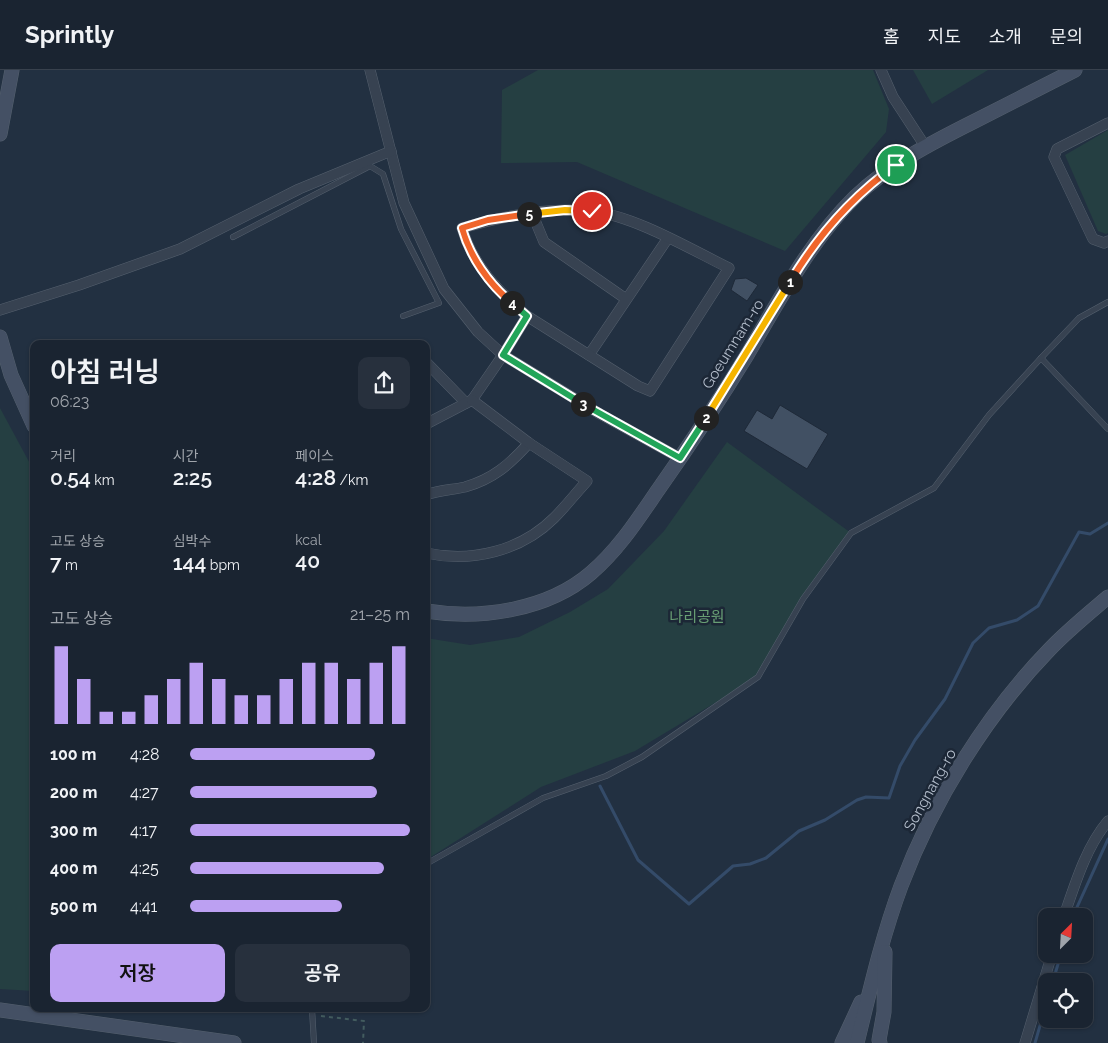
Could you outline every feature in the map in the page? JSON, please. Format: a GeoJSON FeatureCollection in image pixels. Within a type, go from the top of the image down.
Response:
{"type":"FeatureCollection","features":[{"type":"Feature","properties":{"kind":"street"},"geometry":{"type":"LineString","coordinates":[[0,134],[12,70]]}},
{"type":"Feature","properties":{"kind":"street"},"geometry":{"type":"LineString","coordinates":[[370,70],[404,203],[444,289],[478,332],[503,355],[600,414],[680,458]]}},
{"type":"Feature","properties":{"kind":"street"},"geometry":{"type":"LineString","coordinates":[[881,70],[893,97],[925,146]]}},
{"type":"Feature","properties":{"kind":"street","name":"Goeumnam-ro"},"geometry":{"type":"LineString","coordinates":[[430,611],[468,614],[499,612],[530,605],[562,592],[590,574],[622,542],[740,367],[797,270],[822,234],[854,198],[873,182],[925,146],[1075,70]]}},
{"type":"Feature","properties":{"kind":"street"},"geometry":{"type":"LineString","coordinates":[[1108,123],[1057,150],[1054,157],[1093,239],[1104,243],[1108,241]]}},
{"type":"Feature","properties":{"kind":"street"},"geometry":{"type":"LineString","coordinates":[[0,310],[79,285],[180,249],[299,189],[390,151]]}},
{"type":"Feature","properties":{"kind":"street"},"geometry":{"type":"LineString","coordinates":[[565,210],[592,211],[630,222],[668,238],[729,268],[650,391],[638,386],[527,316],[498,291],[479,264],[466,242],[462,228],[488,220],[532,213],[565,210]]}},
{"type":"Feature","properties":{"kind":"street"},"geometry":{"type":"LineString","coordinates":[[532,213],[544,242],[626,299]]}},
{"type":"Feature","properties":{"kind":"street"},"geometry":{"type":"LineString","coordinates":[[589,355],[668,238]]}},
{"type":"Feature","properties":{"kind":"street"},"geometry":{"type":"LineString","coordinates":[[430,422],[469,402],[503,355],[527,316]]}},
{"type":"Feature","properties":{"kind":"street"},"geometry":{"type":"LineString","coordinates":[[0,337],[11,375],[30,417]]}},
{"type":"Feature","properties":{"kind":"street"},"geometry":{"type":"LineString","coordinates":[[430,366],[469,402],[587,481],[553,519],[521,542],[487,555],[430,555]]}},
{"type":"Feature","properties":{"kind":"street"},"geometry":{"type":"LineString","coordinates":[[430,494],[486,480],[509,464],[528,443]]}},
{"type":"Feature","properties":{"kind":"street","name":"Songnang-ro"},"geometry":{"type":"LineString","coordinates":[[857,1043],[873,977],[901,886],[943,795],[970,752],[1008,699],[1049,650],[1108,597]]}},
{"type":"Feature","properties":{"kind":"street"},"geometry":{"type":"LineString","coordinates":[[1067,908],[1098,832],[1108,820]]}},
{"type":"Feature","properties":{"kind":"street"},"geometry":{"type":"LineString","coordinates":[[880,1043],[884,1012],[885,936]]}},
{"type":"Feature","properties":{"kind":"street"},"geometry":{"type":"LineString","coordinates":[[1025,1043],[1049,963]]}},
{"type":"Feature","properties":{"kind":"street"},"geometry":{"type":"LineString","coordinates":[[842,1043],[873,977]]}},
{"type":"Feature","properties":{"kind":"street"},"geometry":{"type":"LineString","coordinates":[[0,1010],[234,1043]]}},
{"type":"Feature","properties":{"kind":"lane"},"geometry":{"type":"LineString","coordinates":[[233,237],[370,166],[383,174],[401,229],[438,303],[403,316]]}},
{"type":"Feature","properties":{"kind":"lane"},"geometry":{"type":"LineString","coordinates":[[430,862],[543,798],[606,776],[642,757],[758,677],[803,599],[851,533],[934,488],[989,415],[1041,358],[1079,318],[1108,302]]}},
{"type":"Feature","properties":{"kind":"lane"},"geometry":{"type":"LineString","coordinates":[[1041,358],[1108,429]]}},
{"type":"Feature","properties":{"kind":"lane"},"geometry":{"type":"LineString","coordinates":[[312,1012],[314,1043]]}},
{"type":"Feature","properties":{"kind":"path"},"geometry":{"type":"LineString","coordinates":[[312,1016],[364,1021],[362,1043]]}},
{"type":"Feature","properties":{"kind":"green space"},"geometry":{"type":"Polygon","coordinates":[[[538,70],[873,70],[889,109],[886,132],[785,251],[577,162],[501,163],[502,90],[538,70]]]}},
{"type":"Feature","properties":{"kind":"green space"},"geometry":{"type":"Polygon","coordinates":[[[913,70],[988,70],[932,104],[913,70]]]}},
{"type":"Feature","properties":{"kind":"green space"},"geometry":{"type":"Polygon","coordinates":[[[1108,130],[1108,233],[1106,234],[1098,231],[1065,155],[1108,130]]]}},
{"type":"Feature","properties":{"kind":"green space"},"geometry":{"type":"Polygon","coordinates":[[[0,408],[30,464],[30,991],[0,989],[0,408]]]}},
{"type":"Feature","properties":{"kind":"green space","name":"나리공원"},"geometry":{"type":"Polygon","coordinates":[[[727,442],[851,533],[803,599],[758,677],[635,751],[541,787],[430,857],[430,639],[470,645],[519,637],[570,612],[608,589],[664,531],[727,442]]]}},
{"type":"Feature","properties":{"kind":"building"},"geometry":{"type":"Polygon","coordinates":[[[746,278],[758,285],[747,301],[731,290],[735,279],[746,278]]]}},
{"type":"Feature","properties":{"kind":"building"},"geometry":{"type":"Polygon","coordinates":[[[780,405],[828,434],[807,469],[744,431],[757,410],[772,419],[780,405]]]}},
{"type":"Feature","properties":{"kind":"waterway"},"geometry":{"type":"LineString","coordinates":[[600,786],[638,860],[689,904],[733,866],[750,864],[766,858],[799,831],[825,820],[857,800],[866,797],[889,798],[900,766],[915,740],[945,699],[973,643],[989,628],[1017,620],[1038,606],[1079,532],[1090,534],[1108,523]]}},
{"type":"Feature","properties":{"kind":"waterway"},"geometry":{"type":"LineString","coordinates":[[1077,908],[1108,839]]}},
{"type":"Feature","properties":{"kind":"waterway"},"geometry":{"type":"LineString","coordinates":[[1055,973],[1058,963]]}},
{"type":"Feature","properties":{"kind":"waterway"},"geometry":{"type":"LineString","coordinates":[[1035,1043],[1039,1028]]}},
{"type":"Feature","properties":{"kind":"route"},"geometry":{"type":"LineString","coordinates":[[592,211],[537,212],[488,220],[462,228],[466,242],[498,291],[527,316],[503,355],[600,414],[680,458],[740,367],[797,270],[822,234],[854,198],[896,165]]}}]}
